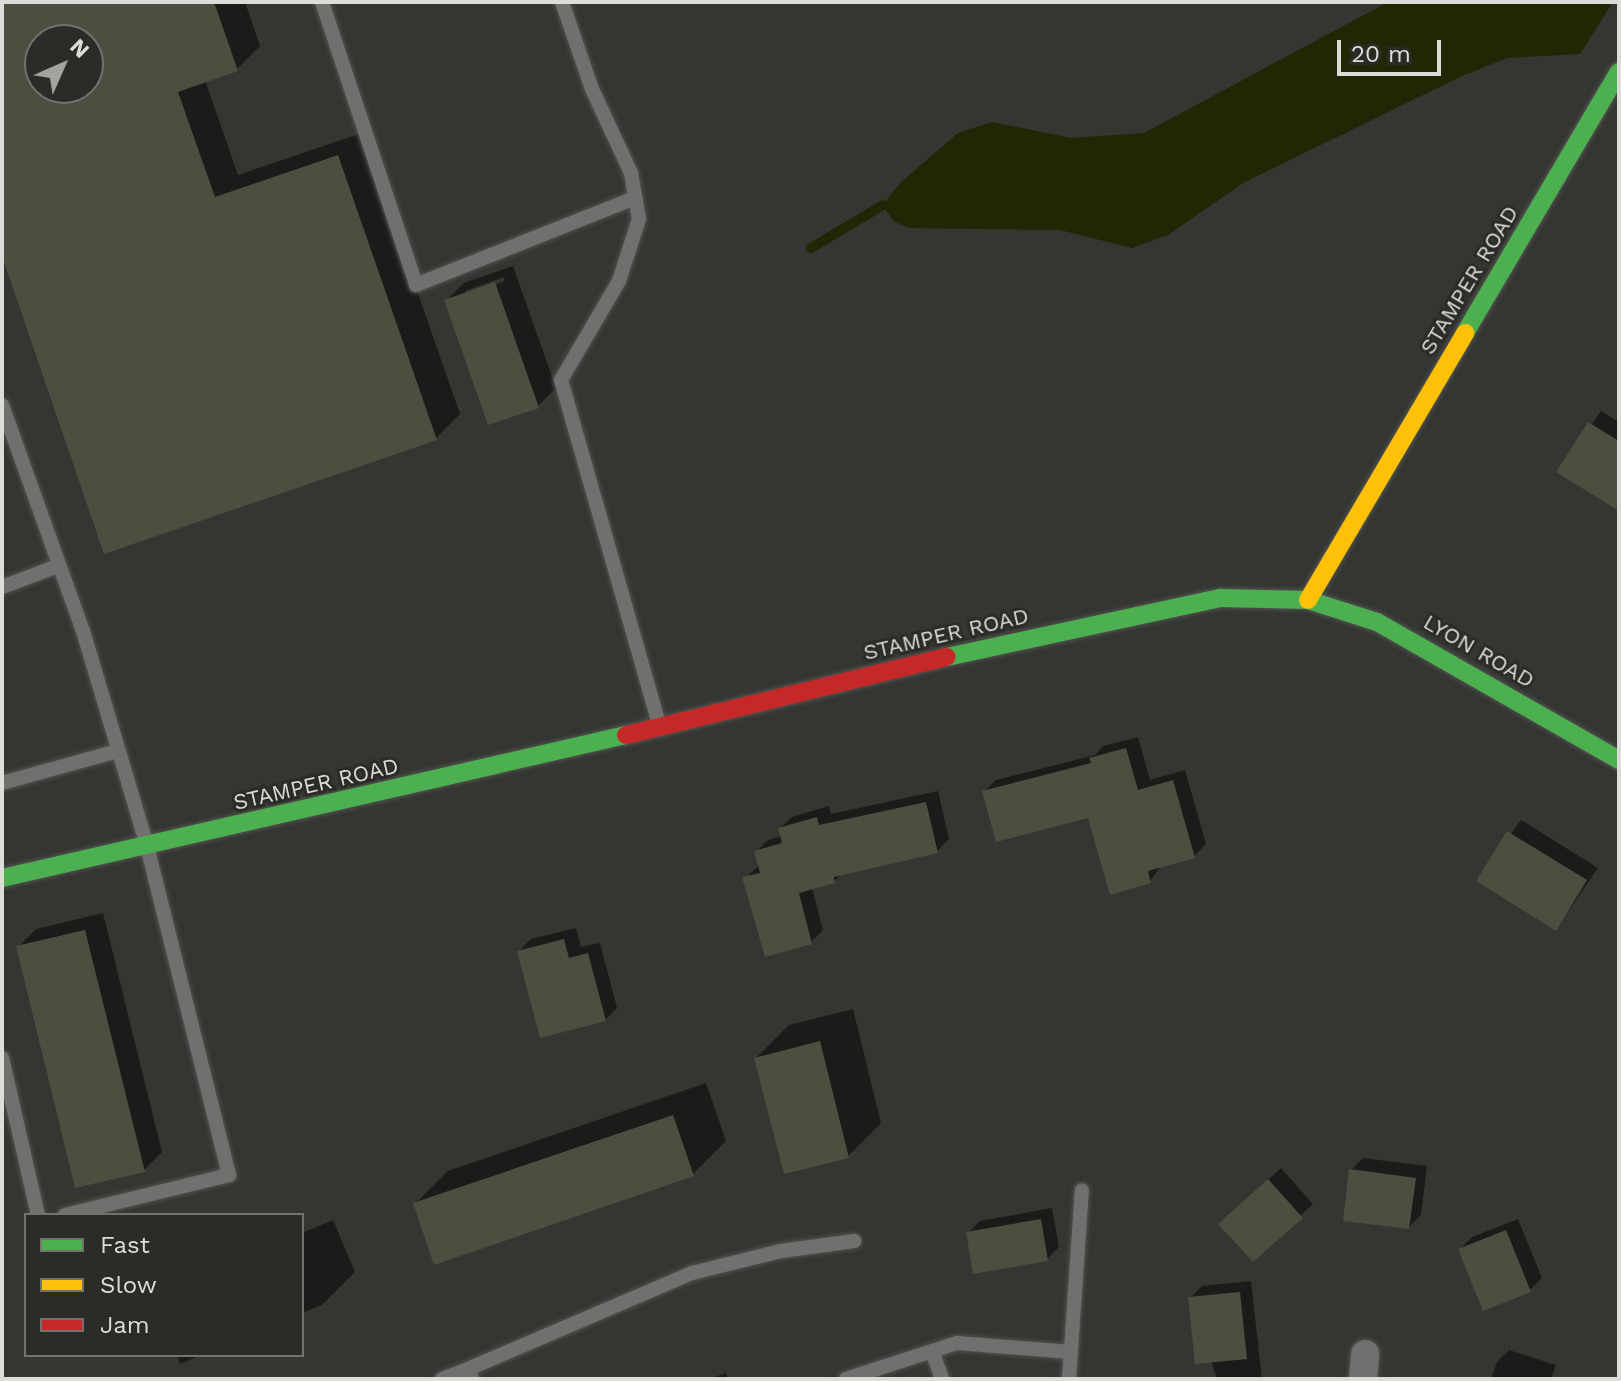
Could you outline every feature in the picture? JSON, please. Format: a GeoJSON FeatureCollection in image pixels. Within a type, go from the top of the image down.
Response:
{"type":"FeatureCollection","features":[{"type":"Feature","properties":{"kind":"street","name":"STAMPER ROAD"},"geometry":{"type":"LineString","coordinates":[[2,878],[660,727],[1008,642],[1221,598],[1308,600],[1619,72]]}},
{"type":"Feature","properties":{"kind":"street","name":"LYON ROAD"},"geometry":{"type":"LineString","coordinates":[[1308,600],[1377,622],[1428,648],[1619,760]]}},
{"type":"Feature","properties":{"kind":"lane"},"geometry":{"type":"LineString","coordinates":[[322,2],[416,285],[635,198]]}},
{"type":"Feature","properties":{"kind":"lane"},"geometry":{"type":"LineString","coordinates":[[562,2],[592,89],[631,173],[639,219],[619,281],[561,380],[660,727]]}},
{"type":"Feature","properties":{"kind":"lane"},"geometry":{"type":"LineString","coordinates":[[2,405],[58,566],[147,846],[229,1175],[73,1213]]}},
{"type":"Feature","properties":{"kind":"lane"},"geometry":{"type":"LineString","coordinates":[[2,587],[58,566]]}},
{"type":"Feature","properties":{"kind":"lane"},"geometry":{"type":"LineString","coordinates":[[2,783],[117,751]]}},
{"type":"Feature","properties":{"kind":"lane"},"geometry":{"type":"LineString","coordinates":[[2,1058],[38,1213]]}},
{"type":"Feature","properties":{"kind":"lane"},"geometry":{"type":"LineString","coordinates":[[1069,1379],[1082,1190]]}},
{"type":"Feature","properties":{"kind":"lane"},"geometry":{"type":"LineString","coordinates":[[442,1379],[470,1374],[692,1273],[781,1251],[854,1241]]}},
{"type":"Feature","properties":{"kind":"lane"},"geometry":{"type":"LineString","coordinates":[[846,1379],[957,1343],[1071,1352]]}},
{"type":"Feature","properties":{"kind":"lane"},"geometry":{"type":"LineString","coordinates":[[932,1351],[942,1379]]}},
{"type":"Feature","properties":{"kind":"shaded area"},"geometry":{"type":"Polygon","coordinates":[[[1388,2],[1613,2],[1580,54],[1507,58],[1462,76],[1243,183],[1168,235],[1132,248],[1060,230],[909,228],[893,221],[883,205],[900,183],[958,133],[992,122],[1071,138],[1144,133],[1388,2]]]}},
{"type":"Feature","properties":{"kind":"building"},"geometry":{"type":"Polygon","coordinates":[[[2,2],[214,2],[238,71],[178,92],[215,197],[338,155],[437,440],[104,554],[2,256],[2,2]]]}},
{"type":"Feature","properties":{"kind":"building"},"geometry":{"type":"Polygon","coordinates":[[[495,282],[539,408],[488,425],[444,300],[495,282]]]}},
{"type":"Feature","properties":{"kind":"building"},"geometry":{"type":"Polygon","coordinates":[[[1588,422],[1619,441],[1619,511],[1556,472],[1588,422]]]}},
{"type":"Feature","properties":{"kind":"building"},"geometry":{"type":"Polygon","coordinates":[[[1126,748],[1138,790],[1173,780],[1195,858],[1148,871],[1151,883],[1110,895],[1088,818],[996,842],[982,791],[1091,763],[1089,758],[1126,748]]]}},
{"type":"Feature","properties":{"kind":"building"},"geometry":{"type":"Polygon","coordinates":[[[926,802],[938,853],[834,877],[835,883],[799,893],[812,944],[765,957],[742,877],[760,873],[754,851],[782,843],[778,828],[817,817],[819,825],[926,802]]]}},
{"type":"Feature","properties":{"kind":"building"},"geometry":{"type":"Polygon","coordinates":[[[1507,831],[1587,880],[1556,931],[1476,881],[1507,831]]]}},
{"type":"Feature","properties":{"kind":"building"},"geometry":{"type":"Polygon","coordinates":[[[85,930],[145,1172],[75,1188],[16,946],[85,930]]]}},
{"type":"Feature","properties":{"kind":"building"},"geometry":{"type":"Polygon","coordinates":[[[564,939],[569,958],[588,953],[606,1021],[540,1038],[517,951],[564,939]]]}},
{"type":"Feature","properties":{"kind":"building"},"geometry":{"type":"Polygon","coordinates":[[[820,1041],[849,1158],[784,1174],[754,1058],[820,1041]]]}},
{"type":"Feature","properties":{"kind":"building"},"geometry":{"type":"Polygon","coordinates":[[[673,1115],[694,1176],[434,1265],[413,1203],[673,1115]]]}},
{"type":"Feature","properties":{"kind":"building"},"geometry":{"type":"Polygon","coordinates":[[[1349,1169],[1416,1178],[1409,1229],[1343,1221],[1349,1169]]]}},
{"type":"Feature","properties":{"kind":"building"},"geometry":{"type":"Polygon","coordinates":[[[1268,1179],[1303,1218],[1253,1262],[1218,1224],[1268,1179]]]}},
{"type":"Feature","properties":{"kind":"building"},"geometry":{"type":"Polygon","coordinates":[[[1041,1219],[1048,1261],[973,1274],[966,1232],[1041,1219]]]}},
{"type":"Feature","properties":{"kind":"building"},"geometry":{"type":"Polygon","coordinates":[[[1506,1230],[1531,1292],[1483,1311],[1458,1249],[1506,1230]]]}},
{"type":"Feature","properties":{"kind":"building"},"geometry":{"type":"Polygon","coordinates":[[[1240,1292],[1247,1359],[1195,1364],[1188,1297],[1240,1292]]]}},
{"type":"Feature","properties":{"kind":"waterway"},"geometry":{"type":"LineString","coordinates":[[811,248],[883,205]]}},
{"type":"Feature","properties":{"kind":"traffic: fast"},"geometry":{"type":"LineString","coordinates":[[1465,333],[1619,72]]}},
{"type":"Feature","properties":{"kind":"traffic: fast"},"geometry":{"type":"LineString","coordinates":[[947,657],[1221,598],[1308,600],[1377,622],[1619,760]]}},
{"type":"Feature","properties":{"kind":"traffic: fast"},"geometry":{"type":"LineString","coordinates":[[2,878],[626,735]]}},
{"type":"Feature","properties":{"kind":"traffic: slow"},"geometry":{"type":"LineString","coordinates":[[1308,600],[1465,333]]}},
{"type":"Feature","properties":{"kind":"traffic: jam"},"geometry":{"type":"LineString","coordinates":[[626,735],[947,657]]}}]}
